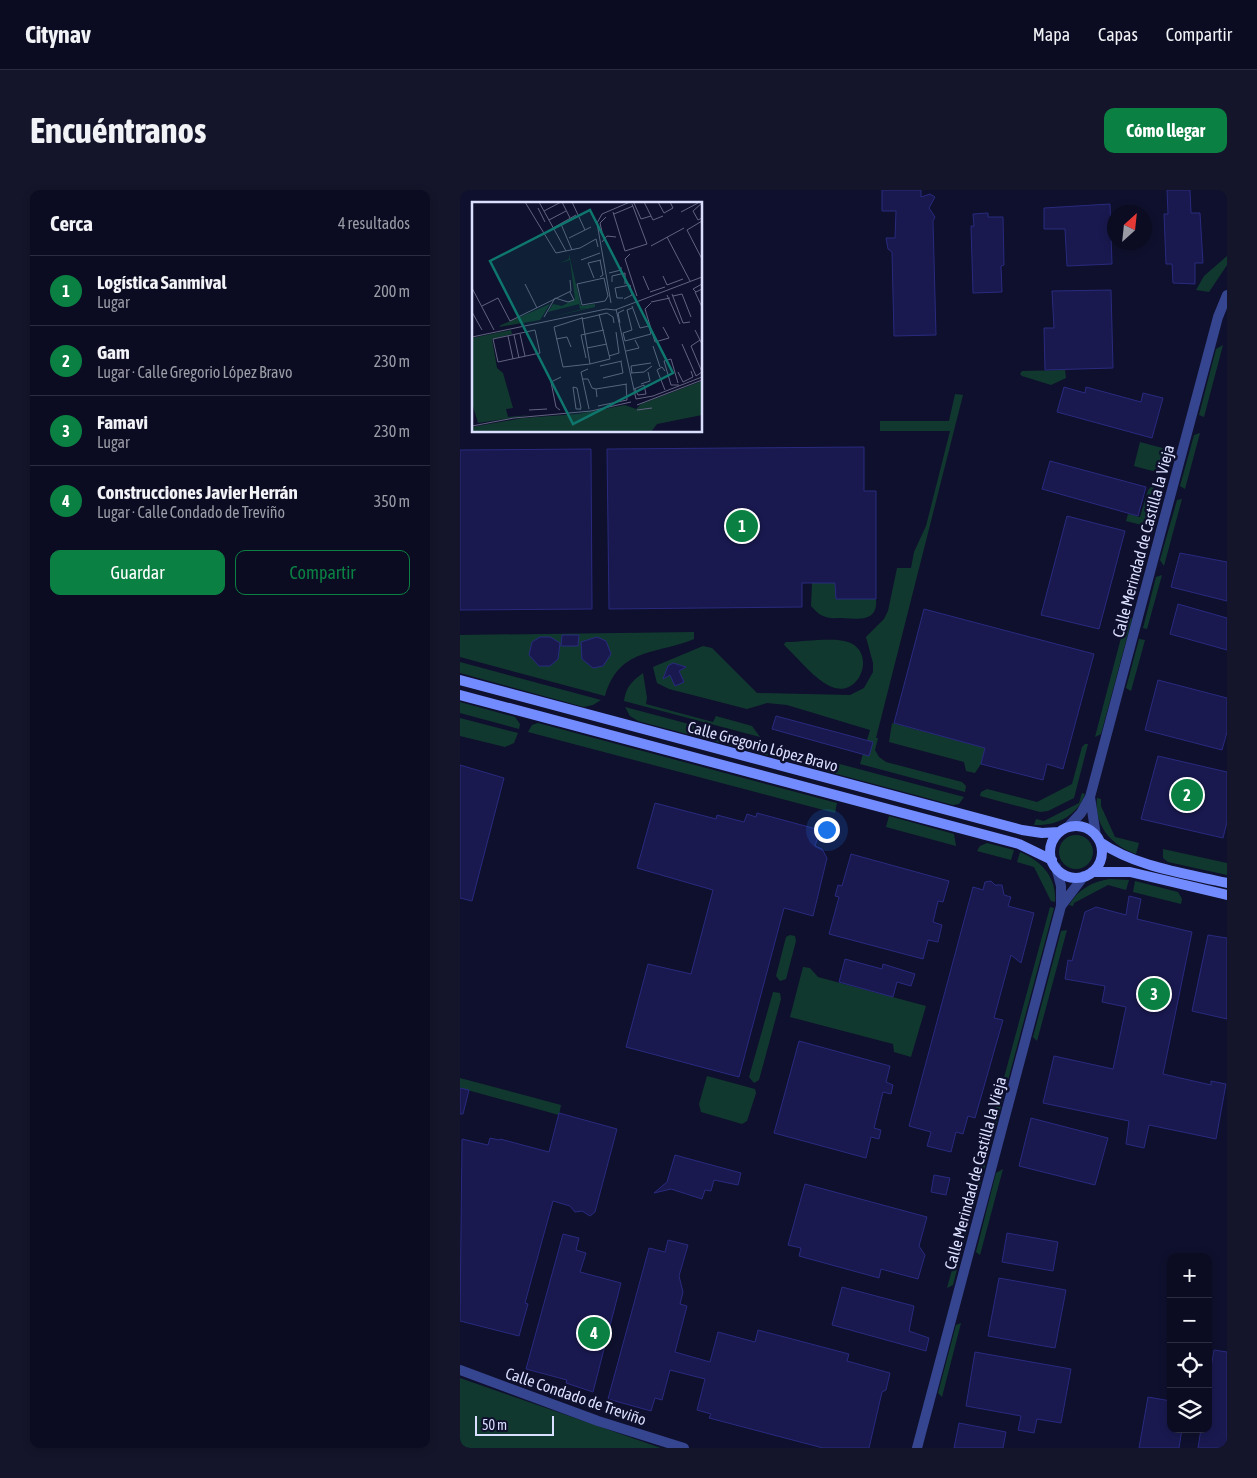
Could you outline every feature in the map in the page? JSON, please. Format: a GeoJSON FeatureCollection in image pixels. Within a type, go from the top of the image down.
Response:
{"type":"FeatureCollection","features":[{"type":"Feature","properties":{"kind":"main road","name":"Calle Gregorio López Bravo"},"geometry":{"type":"LineString","coordinates":[[460,680],[1022,830],[1042,833],[1064,830]]}},
{"type":"Feature","properties":{"kind":"main road","name":"Calle Gregorio López Bravo"},"geometry":{"type":"LineString","coordinates":[[460,695],[1019,844],[1054,864]]}},
{"type":"Feature","properties":{"kind":"main road"},"geometry":{"type":"LineString","coordinates":[[1227,883],[1138,861],[1122,855],[1080,826],[1064,830],[1051,845],[1054,864],[1065,875],[1130,872],[1227,895]]}},
{"type":"Feature","properties":{"kind":"main road"},"geometry":{"type":"LineString","coordinates":[[1088,874],[1101,858],[1098,839]]}},
{"type":"Feature","properties":{"kind":"street","name":"Calle Merindad de Castilla la Vieja"},"geometry":{"type":"LineString","coordinates":[[1064,830],[1081,813],[1090,797],[1220,312],[1227,294]]}},
{"type":"Feature","properties":{"kind":"street","name":"Calle Merindad de Castilla la Vieja"},"geometry":{"type":"LineString","coordinates":[[1090,797],[1098,839]]}},
{"type":"Feature","properties":{"kind":"street","name":"Calle Merindad de Castilla la Vieja"},"geometry":{"type":"LineString","coordinates":[[917,1448],[1061,906],[1061,886],[1054,864]]}},
{"type":"Feature","properties":{"kind":"street","name":"Calle Merindad de Castilla la Vieja"},"geometry":{"type":"LineString","coordinates":[[1061,906],[1088,874]]}},
{"type":"Feature","properties":{"kind":"street","name":"Calle Condado de Treviño"},"geometry":{"type":"LineString","coordinates":[[460,1370],[598,1421],[684,1448]]}},
{"type":"Feature","properties":{"kind":"green space"},"geometry":{"type":"Polygon","coordinates":[[[1227,256],[1227,265],[1209,292],[1196,290],[1204,276],[1227,256]]]}},
{"type":"Feature","properties":{"kind":"green space"},"geometry":{"type":"Polygon","coordinates":[[[1223,345],[1204,417],[1199,415],[1216,349],[1223,345]]]}},
{"type":"Feature","properties":{"kind":"green space"},"geometry":{"type":"Polygon","coordinates":[[[1065,370],[1066,378],[1051,385],[1020,374],[1022,371],[1065,370]]]}},
{"type":"Feature","properties":{"kind":"green space"},"geometry":{"type":"Polygon","coordinates":[[[955,394],[963,395],[876,738],[878,738],[875,750],[879,757],[886,762],[962,782],[966,786],[965,792],[860,764],[870,730],[787,705],[767,703],[747,709],[669,689],[657,683],[653,667],[703,646],[712,648],[757,693],[850,695],[864,688],[873,672],[873,663],[866,637],[884,619],[888,611],[897,568],[911,568],[914,552],[926,526],[950,431],[880,431],[880,421],[949,421],[955,394]]]}},
{"type":"Feature","properties":{"kind":"green space"},"geometry":{"type":"Polygon","coordinates":[[[1200,433],[1185,489],[1180,486],[1194,435],[1200,433]]]}},
{"type":"Feature","properties":{"kind":"green space"},"geometry":{"type":"Polygon","coordinates":[[[1140,442],[1166,449],[1160,473],[1134,466],[1140,442]]]}},
{"type":"Feature","properties":{"kind":"green space"},"geometry":{"type":"Polygon","coordinates":[[[1151,487],[1156,488],[1146,526],[1126,521],[1128,514],[1140,517],[1148,490],[1151,487]]]}},
{"type":"Feature","properties":{"kind":"green space"},"geometry":{"type":"Polygon","coordinates":[[[1182,499],[1164,566],[1160,560],[1177,500],[1182,499]]]}},
{"type":"Feature","properties":{"kind":"green space"},"geometry":{"type":"Polygon","coordinates":[[[1162,575],[1147,629],[1143,628],[1156,577],[1162,575]]]}},
{"type":"Feature","properties":{"kind":"green space"},"geometry":{"type":"Polygon","coordinates":[[[812,583],[835,583],[836,599],[876,599],[874,612],[866,618],[828,618],[823,616],[811,606],[812,583]]]}},
{"type":"Feature","properties":{"kind":"green space"},"geometry":{"type":"Polygon","coordinates":[[[1128,611],[1132,619],[1101,734],[1095,737],[1128,611]]]}},
{"type":"Feature","properties":{"kind":"green space"},"geometry":{"type":"Polygon","coordinates":[[[694,632],[694,639],[640,655],[629,661],[619,669],[611,680],[605,696],[460,657],[460,635],[694,632]]]}},
{"type":"Feature","properties":{"kind":"green space"},"geometry":{"type":"Polygon","coordinates":[[[1139,639],[1145,640],[1131,691],[1126,688],[1139,639]]]}},
{"type":"Feature","properties":{"kind":"green space"},"geometry":{"type":"Polygon","coordinates":[[[826,640],[848,642],[857,647],[862,655],[863,664],[861,672],[857,680],[850,686],[842,689],[832,687],[807,669],[785,646],[786,642],[826,640]]]}},
{"type":"Feature","properties":{"kind":"green space"},"geometry":{"type":"Polygon","coordinates":[[[460,662],[601,700],[593,705],[584,707],[460,673],[460,662]]]}},
{"type":"Feature","properties":{"kind":"green space"},"geometry":{"type":"Polygon","coordinates":[[[643,673],[647,698],[646,704],[713,722],[716,716],[752,726],[760,737],[624,701],[630,685],[643,673]]]}},
{"type":"Feature","properties":{"kind":"green space"},"geometry":{"type":"Polygon","coordinates":[[[460,702],[515,717],[520,724],[519,729],[460,713],[460,702]]]}},
{"type":"Feature","properties":{"kind":"green space"},"geometry":{"type":"Polygon","coordinates":[[[625,707],[964,797],[959,804],[953,805],[638,721],[630,716],[625,707]]]}},
{"type":"Feature","properties":{"kind":"green space"},"geometry":{"type":"Polygon","coordinates":[[[460,718],[518,733],[514,743],[505,747],[460,736],[460,718]]]}},
{"type":"Feature","properties":{"kind":"green space"},"geometry":{"type":"Polygon","coordinates":[[[538,723],[837,803],[835,813],[528,732],[532,725],[538,723]]]}},
{"type":"Feature","properties":{"kind":"green space"},"geometry":{"type":"Polygon","coordinates":[[[892,723],[985,748],[981,764],[975,773],[966,771],[964,762],[889,742],[892,723]]]}},
{"type":"Feature","properties":{"kind":"green space"},"geometry":{"type":"Polygon","coordinates":[[[1088,744],[1074,798],[1048,811],[1040,812],[980,796],[981,792],[987,789],[1037,802],[1072,784],[1082,747],[1088,744]]]}},
{"type":"Feature","properties":{"kind":"green space"},"geometry":{"type":"Polygon","coordinates":[[[1082,793],[1085,794],[1077,808],[1065,818],[1051,824],[1034,825],[1036,819],[1044,821],[1079,803],[1082,793]]]}},
{"type":"Feature","properties":{"kind":"green space"},"geometry":{"type":"Polygon","coordinates":[[[1097,798],[1101,799],[1101,806],[1115,837],[1139,843],[1136,854],[1112,840],[1101,826],[1098,817],[1097,798]]]}},
{"type":"Feature","properties":{"kind":"green space"},"geometry":{"type":"Polygon","coordinates":[[[889,816],[954,834],[956,846],[886,827],[889,816]]]}},
{"type":"Feature","properties":{"kind":"green space"},"geometry":{"type":"Polygon","coordinates":[[[1076,835],[1088,840],[1093,852],[1088,864],[1076,869],[1064,864],[1059,852],[1064,840],[1076,835]]]}},
{"type":"Feature","properties":{"kind":"green space"},"geometry":{"type":"Polygon","coordinates":[[[987,843],[1014,850],[1011,860],[977,851],[980,846],[987,843]]]}},
{"type":"Feature","properties":{"kind":"green space"},"geometry":{"type":"Polygon","coordinates":[[[1163,849],[1227,863],[1227,875],[1168,862],[1163,858],[1163,849]]]}},
{"type":"Feature","properties":{"kind":"green space"},"geometry":{"type":"Polygon","coordinates":[[[1020,852],[1041,865],[1051,878],[1055,902],[1051,901],[1034,867],[1017,862],[1020,852]]]}},
{"type":"Feature","properties":{"kind":"green space"},"geometry":{"type":"Polygon","coordinates":[[[1110,879],[1129,880],[1126,890],[1108,885],[1074,903],[1073,906],[1069,905],[1086,887],[1110,879]]]}},
{"type":"Feature","properties":{"kind":"green space"},"geometry":{"type":"Polygon","coordinates":[[[1135,881],[1178,892],[1182,899],[1181,904],[1133,892],[1135,881]]]}},
{"type":"Feature","properties":{"kind":"green space"},"geometry":{"type":"Polygon","coordinates":[[[1050,907],[1054,908],[973,1211],[967,1215],[1050,907]]]}},
{"type":"Feature","properties":{"kind":"green space"},"geometry":{"type":"Polygon","coordinates":[[[1067,930],[1037,1041],[1033,1037],[1061,931],[1067,930]]]}},
{"type":"Feature","properties":{"kind":"green space"},"geometry":{"type":"Polygon","coordinates":[[[790,935],[795,936],[796,941],[786,979],[780,981],[776,976],[786,937],[790,935]]]}},
{"type":"Feature","properties":{"kind":"green space"},"geometry":{"type":"Polygon","coordinates":[[[803,967],[810,968],[818,977],[926,1006],[911,1057],[894,1052],[893,1044],[790,1017],[803,967]]]}},
{"type":"Feature","properties":{"kind":"green space"},"geometry":{"type":"Polygon","coordinates":[[[773,992],[780,993],[781,999],[759,1080],[754,1083],[749,1077],[773,992]]]}},
{"type":"Feature","properties":{"kind":"green space"},"geometry":{"type":"Polygon","coordinates":[[[707,1076],[755,1089],[756,1093],[747,1121],[742,1124],[701,1112],[699,1104],[707,1076]]]}},
{"type":"Feature","properties":{"kind":"green space"},"geometry":{"type":"Polygon","coordinates":[[[460,1078],[561,1105],[559,1115],[460,1088],[460,1078]]]}},
{"type":"Feature","properties":{"kind":"green space"},"geometry":{"type":"Polygon","coordinates":[[[1003,1169],[980,1255],[976,1252],[996,1173],[1003,1169]]]}},
{"type":"Feature","properties":{"kind":"green space"},"geometry":{"type":"Polygon","coordinates":[[[964,1227],[967,1231],[953,1285],[947,1288],[964,1227]]]}},
{"type":"Feature","properties":{"kind":"green space"},"geometry":{"type":"Polygon","coordinates":[[[961,1323],[942,1397],[938,1393],[956,1325],[961,1323]]]}},
{"type":"Feature","properties":{"kind":"green space"},"geometry":{"type":"Polygon","coordinates":[[[460,1378],[661,1448],[460,1448],[460,1378]]]}},
{"type":"Feature","properties":{"kind":"building"},"geometry":{"type":"Polygon","coordinates":[[[882,190],[921,190],[921,197],[930,194],[935,197],[929,208],[935,217],[933,221],[936,335],[894,336],[892,252],[888,249],[886,238],[895,238],[896,211],[882,211],[882,190]]]}},
{"type":"Feature","properties":{"kind":"building"},"geometry":{"type":"Polygon","coordinates":[[[1167,190],[1190,190],[1191,213],[1200,213],[1203,263],[1195,263],[1195,284],[1173,283],[1172,264],[1166,264],[1164,214],[1168,214],[1167,190]]]}},
{"type":"Feature","properties":{"kind":"building"},"geometry":{"type":"Polygon","coordinates":[[[1110,204],[1107,205],[1107,250],[1112,250],[1112,264],[1067,266],[1065,229],[1044,229],[1044,208],[1110,204]]]}},
{"type":"Feature","properties":{"kind":"building"},"geometry":{"type":"Polygon","coordinates":[[[988,213],[988,217],[1003,217],[1004,265],[1001,266],[1002,292],[973,293],[971,226],[974,226],[973,214],[988,213]]]}},
{"type":"Feature","properties":{"kind":"building"},"geometry":{"type":"Polygon","coordinates":[[[1111,290],[1113,368],[1045,370],[1044,328],[1054,328],[1052,291],[1111,290]]]}},
{"type":"Feature","properties":{"kind":"building"},"geometry":{"type":"Polygon","coordinates":[[[1064,387],[1085,393],[1086,387],[1141,402],[1143,393],[1163,398],[1152,438],[1057,412],[1064,387]]]}},
{"type":"Feature","properties":{"kind":"building"},"geometry":{"type":"Polygon","coordinates":[[[864,447],[864,491],[876,491],[876,599],[836,599],[835,583],[802,583],[802,607],[609,609],[607,449],[864,447]]]}},
{"type":"Feature","properties":{"kind":"building"},"geometry":{"type":"Polygon","coordinates":[[[591,449],[592,609],[460,610],[460,450],[591,449]]]}},
{"type":"Feature","properties":{"kind":"building"},"geometry":{"type":"Polygon","coordinates":[[[1050,461],[1146,487],[1138,516],[1042,489],[1050,461]]]}},
{"type":"Feature","properties":{"kind":"building"},"geometry":{"type":"Polygon","coordinates":[[[1067,516],[1125,531],[1099,629],[1041,615],[1067,516]]]}},
{"type":"Feature","properties":{"kind":"building"},"geometry":{"type":"Polygon","coordinates":[[[1180,553],[1227,562],[1227,601],[1171,587],[1180,553]]]}},
{"type":"Feature","properties":{"kind":"building"},"geometry":{"type":"Polygon","coordinates":[[[1178,604],[1227,618],[1227,650],[1170,634],[1178,604]]]}},
{"type":"Feature","properties":{"kind":"building"},"geometry":{"type":"Polygon","coordinates":[[[924,609],[1094,654],[1063,769],[1047,764],[1043,780],[981,764],[985,748],[894,723],[924,609]]]}},
{"type":"Feature","properties":{"kind":"building"},"geometry":{"type":"Polygon","coordinates":[[[562,635],[579,635],[578,646],[561,646],[562,635]]]}},
{"type":"Feature","properties":{"kind":"building"},"geometry":{"type":"Polygon","coordinates":[[[540,637],[550,637],[560,643],[558,659],[550,666],[539,666],[529,655],[532,642],[540,637]]]}},
{"type":"Feature","properties":{"kind":"building"},"geometry":{"type":"Polygon","coordinates":[[[597,637],[606,641],[611,654],[603,666],[593,668],[582,659],[581,642],[597,637]]]}},
{"type":"Feature","properties":{"kind":"building"},"geometry":{"type":"Polygon","coordinates":[[[673,663],[686,667],[679,671],[684,682],[675,686],[670,675],[663,679],[668,666],[673,663]]]}},
{"type":"Feature","properties":{"kind":"building"},"geometry":{"type":"Polygon","coordinates":[[[1158,680],[1227,698],[1227,732],[1222,750],[1145,730],[1158,680]]]}},
{"type":"Feature","properties":{"kind":"building"},"geometry":{"type":"Polygon","coordinates":[[[776,716],[873,742],[869,756],[772,729],[776,716]]]}},
{"type":"Feature","properties":{"kind":"building"},"geometry":{"type":"Polygon","coordinates":[[[1158,756],[1227,772],[1227,822],[1223,838],[1141,819],[1158,756]]]}},
{"type":"Feature","properties":{"kind":"building"},"geometry":{"type":"Polygon","coordinates":[[[460,765],[504,778],[472,901],[460,898],[460,765]]]}},
{"type":"Feature","properties":{"kind":"building"},"geometry":{"type":"Polygon","coordinates":[[[655,803],[716,819],[717,815],[744,822],[747,814],[756,817],[757,813],[820,830],[815,846],[822,849],[827,858],[813,916],[784,908],[739,1077],[626,1047],[648,964],[691,974],[713,890],[637,868],[655,803]]]}},
{"type":"Feature","properties":{"kind":"building"},"geometry":{"type":"Polygon","coordinates":[[[851,854],[949,881],[943,902],[938,901],[933,922],[942,925],[938,942],[928,940],[923,959],[829,934],[839,897],[835,896],[838,885],[842,886],[851,854]]]}},
{"type":"Feature","properties":{"kind":"building"},"geometry":{"type":"Polygon","coordinates":[[[991,881],[995,885],[1002,885],[1004,895],[1011,897],[1008,906],[1034,913],[1021,963],[1011,955],[994,1018],[1003,1020],[975,1118],[968,1116],[963,1134],[956,1132],[951,1152],[927,1146],[931,1132],[909,1126],[973,887],[983,890],[985,882],[991,881]]]}},
{"type":"Feature","properties":{"kind":"building"},"geometry":{"type":"Polygon","coordinates":[[[1129,896],[1141,899],[1137,919],[1192,932],[1163,1074],[1211,1085],[1211,1081],[1226,1084],[1216,1139],[1149,1125],[1144,1148],[1126,1144],[1129,1121],[1043,1103],[1054,1056],[1113,1069],[1126,1007],[1102,1002],[1105,986],[1065,979],[1068,960],[1072,961],[1085,912],[1096,907],[1126,915],[1129,896]]]}},
{"type":"Feature","properties":{"kind":"building"},"geometry":{"type":"Polygon","coordinates":[[[1208,935],[1227,938],[1227,1019],[1192,1011],[1208,935]]]}},
{"type":"Feature","properties":{"kind":"building"},"geometry":{"type":"Polygon","coordinates":[[[845,959],[882,969],[883,964],[915,974],[911,986],[897,982],[893,997],[839,982],[845,959]]]}},
{"type":"Feature","properties":{"kind":"building"},"geometry":{"type":"Polygon","coordinates":[[[799,1041],[890,1066],[886,1082],[893,1085],[891,1094],[883,1092],[874,1128],[881,1130],[879,1139],[871,1137],[866,1158],[774,1133],[799,1041]]]}},
{"type":"Feature","properties":{"kind":"building"},"geometry":{"type":"Polygon","coordinates":[[[460,1088],[469,1090],[463,1114],[460,1114],[460,1088]]]}},
{"type":"Feature","properties":{"kind":"building"},"geometry":{"type":"Polygon","coordinates":[[[559,1113],[617,1129],[595,1212],[590,1216],[582,1211],[575,1212],[570,1206],[553,1201],[525,1303],[528,1304],[519,1336],[460,1321],[462,1139],[488,1145],[490,1138],[500,1139],[549,1152],[559,1113]]]}},
{"type":"Feature","properties":{"kind":"building"},"geometry":{"type":"Polygon","coordinates":[[[1031,1118],[1108,1138],[1095,1185],[1019,1166],[1031,1118]]]}},
{"type":"Feature","properties":{"kind":"building"},"geometry":{"type":"Polygon","coordinates":[[[675,1155],[741,1173],[738,1185],[714,1180],[711,1191],[705,1190],[702,1199],[671,1189],[654,1193],[667,1182],[675,1155]]]}},
{"type":"Feature","properties":{"kind":"building"},"geometry":{"type":"Polygon","coordinates":[[[934,1175],[950,1178],[946,1195],[931,1192],[934,1175]]]}},
{"type":"Feature","properties":{"kind":"building"},"geometry":{"type":"Polygon","coordinates":[[[805,1184],[927,1217],[919,1246],[925,1255],[918,1279],[881,1269],[879,1278],[799,1256],[801,1248],[788,1245],[805,1184]]]}},
{"type":"Feature","properties":{"kind":"building"},"geometry":{"type":"Polygon","coordinates":[[[1007,1233],[1058,1242],[1053,1271],[1002,1262],[1007,1233]]]}},
{"type":"Feature","properties":{"kind":"building"},"geometry":{"type":"Polygon","coordinates":[[[563,1234],[579,1238],[576,1250],[586,1253],[580,1272],[621,1283],[593,1392],[566,1383],[567,1380],[526,1369],[563,1234]]]}},
{"type":"Feature","properties":{"kind":"building"},"geometry":{"type":"Polygon","coordinates":[[[668,1240],[688,1245],[679,1276],[683,1292],[680,1304],[687,1306],[675,1352],[710,1362],[718,1332],[755,1342],[758,1330],[849,1354],[847,1361],[890,1373],[886,1390],[882,1392],[869,1448],[823,1448],[709,1418],[711,1414],[697,1410],[705,1379],[670,1370],[662,1400],[655,1398],[651,1411],[608,1399],[649,1248],[665,1252],[668,1240]]]}},
{"type":"Feature","properties":{"kind":"building"},"geometry":{"type":"Polygon","coordinates":[[[999,1278],[1066,1290],[1055,1348],[988,1336],[999,1278]]]}},
{"type":"Feature","properties":{"kind":"building"},"geometry":{"type":"Polygon","coordinates":[[[842,1287],[914,1306],[909,1331],[929,1338],[926,1351],[832,1325],[842,1287]]]}},
{"type":"Feature","properties":{"kind":"building"},"geometry":{"type":"Polygon","coordinates":[[[1214,1350],[1227,1352],[1227,1448],[1198,1448],[1200,1433],[1212,1433],[1212,1362],[1214,1350]]]}},
{"type":"Feature","properties":{"kind":"building"},"geometry":{"type":"Polygon","coordinates":[[[975,1352],[1071,1369],[1061,1423],[1037,1419],[1034,1433],[1018,1430],[1021,1416],[966,1406],[975,1352]]]}},
{"type":"Feature","properties":{"kind":"building"},"geometry":{"type":"Polygon","coordinates":[[[1148,1397],[1167,1400],[1167,1433],[1181,1433],[1179,1448],[1139,1448],[1148,1397]]]}},
{"type":"Feature","properties":{"kind":"building"},"geometry":{"type":"Polygon","coordinates":[[[959,1423],[1006,1432],[1003,1448],[954,1448],[959,1423]]]}},
{"type":"Feature","properties":{"kind":"place","name":"Logística Sanmival"},"geometry":{"type":"Point","coordinates":[742,526]}},
{"type":"Feature","properties":{"kind":"place","name":"Gam"},"geometry":{"type":"Point","coordinates":[1187,795]}},
{"type":"Feature","properties":{"kind":"place","name":"Famavi"},"geometry":{"type":"Point","coordinates":[1154,994]}},
{"type":"Feature","properties":{"kind":"place","name":"Construcciones Javier Herrán"},"geometry":{"type":"Point","coordinates":[594,1333]}}]}
